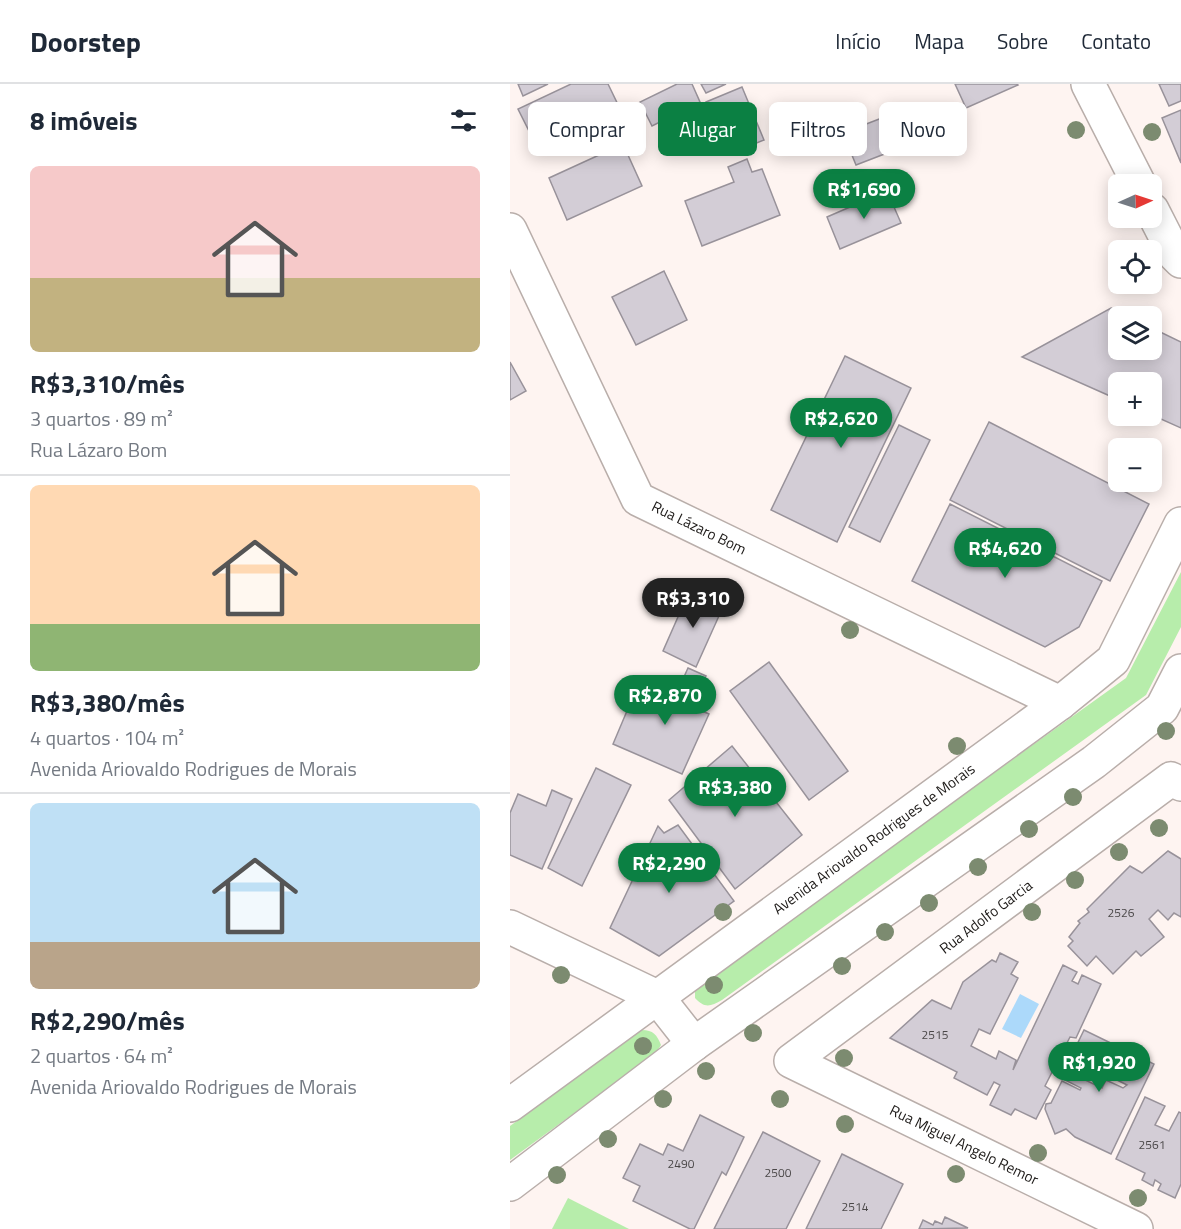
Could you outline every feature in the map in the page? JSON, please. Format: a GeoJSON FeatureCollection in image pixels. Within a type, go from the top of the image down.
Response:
{"type":"FeatureCollection","features":[{"type":"Feature","properties":{"kind":"street"},"geometry":{"type":"LineString","coordinates":[[1088,84],[1134,174]]}},
{"type":"Feature","properties":{"kind":"street"},"geometry":{"type":"LineString","coordinates":[[1161,228],[1175,255],[1181,261]]}},
{"type":"Feature","properties":{"kind":"street","name":"Rua Lázaro Bom"},"geometry":{"type":"LineString","coordinates":[[510,230],[638,499],[1060,703]]}},
{"type":"Feature","properties":{"kind":"street","name":"Avenida Ariovaldo Rodrigues de Morais"},"geometry":{"type":"LineString","coordinates":[[510,1105],[1060,703],[1113,660],[1181,524]]}},
{"type":"Feature","properties":{"kind":"street"},"geometry":{"type":"LineString","coordinates":[[510,1184],[694,1044],[1094,762],[1162,708],[1181,671]]}},
{"type":"Feature","properties":{"kind":"street","name":"Rua Adolfo Garcia"},"geometry":{"type":"LineString","coordinates":[[791,1061],[1171,779],[1181,784]]}},
{"type":"Feature","properties":{"kind":"street"},"geometry":{"type":"LineString","coordinates":[[510,927],[657,997],[694,1044]]}},
{"type":"Feature","properties":{"kind":"street","name":"Rua Miguel Angelo Remor"},"geometry":{"type":"LineString","coordinates":[[791,1061],[1136,1229]]}},
{"type":"Feature","properties":{"kind":"green space"},"geometry":{"type":"Polygon","coordinates":[[[1181,572],[1181,627],[1146,695],[722,1000],[707,1005],[701,1004],[695,998],[695,988],[1126,678],[1181,572]]]}},
{"type":"Feature","properties":{"kind":"green space"},"geometry":{"type":"Polygon","coordinates":[[[642,1030],[652,1032],[658,1038],[661,1045],[655,1054],[510,1160],[510,1126],[642,1030]]]}},
{"type":"Feature","properties":{"kind":"green space"},"geometry":{"type":"Polygon","coordinates":[[[568,1198],[629,1229],[552,1229],[568,1198]]]}},
{"type":"Feature","properties":{"kind":"water"},"geometry":{"type":"Polygon","coordinates":[[[1020,994],[1039,1004],[1021,1038],[1002,1029],[1020,994]]]}},
{"type":"Feature","properties":{"kind":"building"},"geometry":{"type":"Polygon","coordinates":[[[518,84],[548,84],[523,96],[518,84]]]}},
{"type":"Feature","properties":{"kind":"building"},"geometry":{"type":"Polygon","coordinates":[[[571,84],[608,84],[617,102],[533,102],[571,84]]]}},
{"type":"Feature","properties":{"kind":"building"},"geometry":{"type":"Polygon","coordinates":[[[677,84],[692,84],[700,102],[658,102],[658,123],[652,126],[646,114],[646,102],[640,102],[677,84]]]}},
{"type":"Feature","properties":{"kind":"building"},"geometry":{"type":"Polygon","coordinates":[[[701,84],[726,84],[706,93],[701,84]]]}},
{"type":"Feature","properties":{"kind":"building"},"geometry":{"type":"Polygon","coordinates":[[[955,84],[1018,85],[967,108],[967,102],[963,102],[955,84]]]}},
{"type":"Feature","properties":{"kind":"building"},"geometry":{"type":"Polygon","coordinates":[[[1159,84],[1181,84],[1181,101],[1169,106],[1159,84]]]}},
{"type":"Feature","properties":{"kind":"building"},"geometry":{"type":"Polygon","coordinates":[[[742,87],[748,102],[706,102],[742,87]]]}},
{"type":"Feature","properties":{"kind":"building"},"geometry":{"type":"Polygon","coordinates":[[[528,104],[528,129],[518,109],[528,104]]]}},
{"type":"Feature","properties":{"kind":"building"},"geometry":{"type":"Polygon","coordinates":[[[1181,110],[1181,163],[1162,118],[1181,110]]]}},
{"type":"Feature","properties":{"kind":"building"},"geometry":{"type":"Polygon","coordinates":[[[879,119],[879,156],[856,165],[852,156],[867,156],[867,124],[879,119]]]}},
{"type":"Feature","properties":{"kind":"building"},"geometry":{"type":"Polygon","coordinates":[[[757,123],[764,140],[757,143],[757,123]]]}},
{"type":"Feature","properties":{"kind":"building"},"geometry":{"type":"Polygon","coordinates":[[[597,156],[628,156],[642,186],[567,220],[549,178],[597,156]]]}},
{"type":"Feature","properties":{"kind":"building"},"geometry":{"type":"Polygon","coordinates":[[[747,159],[752,172],[762,169],[780,215],[702,246],[685,201],[734,182],[728,167],[747,159]]]}},
{"type":"Feature","properties":{"kind":"building"},"geometry":{"type":"Polygon","coordinates":[[[887,191],[901,223],[840,249],[827,217],[887,191]]]}},
{"type":"Feature","properties":{"kind":"building"},"geometry":{"type":"Polygon","coordinates":[[[664,271],[687,320],[636,345],[612,297],[664,271]]]}},
{"type":"Feature","properties":{"kind":"building"},"geometry":{"type":"Polygon","coordinates":[[[1108,310],[1108,360],[1162,360],[1162,333],[1181,342],[1181,428],[1162,419],[1162,372],[1108,372],[1108,395],[1022,357],[1108,310]]]}},
{"type":"Feature","properties":{"kind":"building"},"geometry":{"type":"Polygon","coordinates":[[[845,356],[911,388],[837,542],[771,510],[845,356]]]}},
{"type":"Feature","properties":{"kind":"building"},"geometry":{"type":"Polygon","coordinates":[[[510,362],[526,391],[510,400],[510,362]]]}},
{"type":"Feature","properties":{"kind":"building"},"geometry":{"type":"Polygon","coordinates":[[[989,422],[1108,483],[1108,492],[1126,492],[1149,504],[1110,581],[950,500],[989,422]]]}},
{"type":"Feature","properties":{"kind":"building"},"geometry":{"type":"Polygon","coordinates":[[[899,425],[930,440],[880,542],[849,527],[899,425]]]}},
{"type":"Feature","properties":{"kind":"building"},"geometry":{"type":"Polygon","coordinates":[[[950,504],[1102,581],[1079,627],[1045,647],[912,581],[950,504]]]}},
{"type":"Feature","properties":{"kind":"building"},"geometry":{"type":"Polygon","coordinates":[[[689,592],[723,607],[696,667],[663,651],[689,592]]]}},
{"type":"Feature","properties":{"kind":"building"},"geometry":{"type":"Polygon","coordinates":[[[769,662],[848,771],[809,800],[730,691],[769,662]]]}},
{"type":"Feature","properties":{"kind":"building"},"geometry":{"type":"Polygon","coordinates":[[[688,668],[706,676],[693,707],[709,714],[682,774],[613,744],[635,692],[670,708],[688,668]]]}},
{"type":"Feature","properties":{"kind":"building"},"geometry":{"type":"Polygon","coordinates":[[[732,746],[802,835],[735,889],[669,800],[732,746]]]}},
{"type":"Feature","properties":{"kind":"building"},"geometry":{"type":"Polygon","coordinates":[[[596,768],[631,785],[582,886],[548,868],[596,768]]]}},
{"type":"Feature","properties":{"kind":"building"},"geometry":{"type":"Polygon","coordinates":[[[552,790],[572,799],[542,869],[510,855],[510,813],[518,794],[546,806],[552,790]]]}},
{"type":"Feature","properties":{"kind":"building"},"geometry":{"type":"Polygon","coordinates":[[[678,825],[734,901],[659,956],[610,928],[658,826],[664,833],[678,825]]]}},
{"type":"Feature","properties":{"kind":"building"},"geometry":{"type":"Polygon","coordinates":[[[1168,851],[1181,859],[1181,917],[1174,913],[1168,920],[1158,910],[1149,919],[1164,937],[1141,956],[1136,951],[1113,974],[1096,956],[1087,966],[1068,946],[1073,941],[1069,937],[1080,923],[1078,921],[1089,912],[1087,909],[1130,866],[1142,873],[1168,851]]]}},
{"type":"Feature","properties":{"kind":"building"},"geometry":{"type":"Polygon","coordinates":[[[1000,953],[1018,962],[1011,974],[1018,978],[990,1034],[979,1029],[971,1046],[996,1059],[999,1051],[1016,1060],[1013,1070],[1063,965],[1077,972],[1072,981],[1078,984],[1082,975],[1101,984],[1076,1038],[1070,1037],[1045,1086],[1051,1090],[1036,1119],[1015,1109],[1011,1115],[990,1105],[1000,1085],[994,1082],[987,1095],[954,1078],[957,1072],[890,1038],[932,1000],[951,1009],[963,982],[992,960],[996,962],[1000,953]]]}},
{"type":"Feature","properties":{"kind":"building"},"geometry":{"type":"Polygon","coordinates":[[[1084,1030],[1154,1064],[1111,1154],[1075,1137],[1066,1129],[1055,1134],[1045,1109],[1046,1104],[1051,1103],[1062,1081],[1080,1090],[1081,1088],[1065,1080],[1074,1062],[1090,1070],[1085,1080],[1102,1088],[1106,1080],[1123,1088],[1127,1085],[1071,1057],[1084,1030]]]}},
{"type":"Feature","properties":{"kind":"building"},"geometry":{"type":"Polygon","coordinates":[[[1145,1097],[1165,1106],[1155,1125],[1169,1131],[1179,1112],[1181,1113],[1181,1184],[1175,1198],[1158,1190],[1161,1184],[1155,1180],[1153,1186],[1142,1180],[1145,1173],[1116,1159],[1145,1097]]]}},
{"type":"Feature","properties":{"kind":"building"},"geometry":{"type":"Polygon","coordinates":[[[700,1115],[744,1137],[726,1175],[722,1172],[694,1229],[690,1229],[633,1201],[640,1186],[623,1178],[640,1144],[663,1155],[668,1144],[683,1151],[700,1115]]]}},
{"type":"Feature","properties":{"kind":"building"},"geometry":{"type":"Polygon","coordinates":[[[763,1132],[820,1161],[786,1229],[714,1229],[763,1132]]]}},
{"type":"Feature","properties":{"kind":"building"},"geometry":{"type":"Polygon","coordinates":[[[842,1154],[903,1184],[881,1229],[806,1229],[842,1154]]]}},
{"type":"Feature","properties":{"kind":"building"},"geometry":{"type":"Polygon","coordinates":[[[945,1217],[968,1228],[919,1229],[923,1220],[933,1225],[935,1221],[942,1224],[945,1217]]]}}]}
